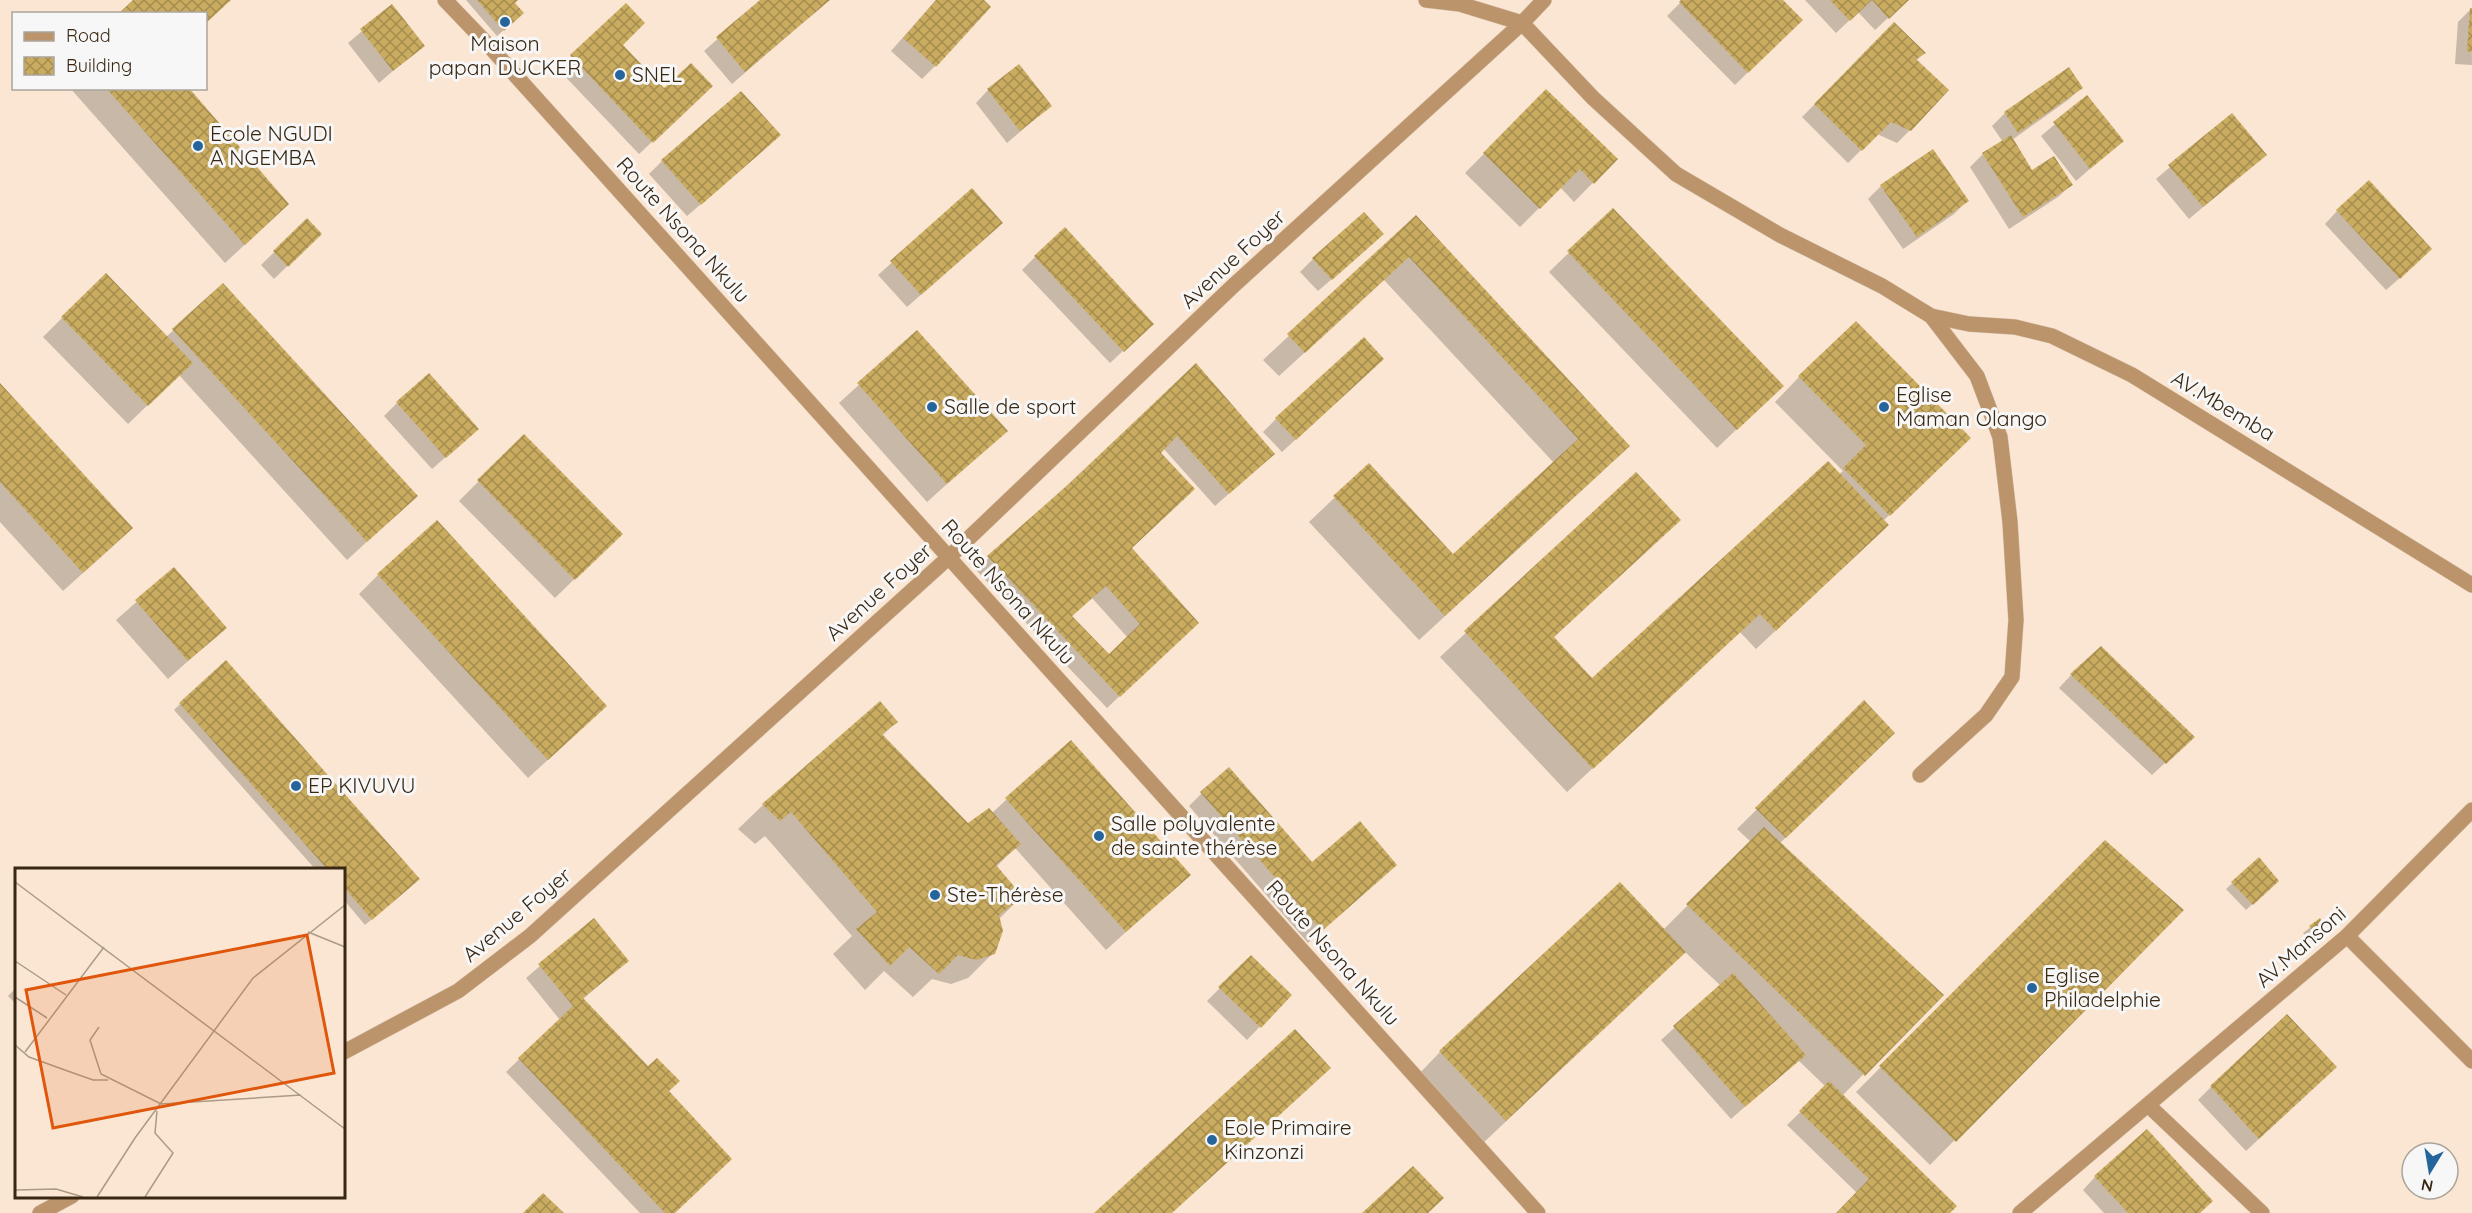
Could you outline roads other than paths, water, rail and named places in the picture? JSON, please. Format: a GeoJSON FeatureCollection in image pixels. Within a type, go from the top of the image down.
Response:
{"type":"FeatureCollection","features":[{"type":"Feature","properties":{"kind":"street","name":"Route Nsona Nkulu"},"geometry":{"type":"LineString","coordinates":[[445,0],[1538,1213]]}},
{"type":"Feature","properties":{"kind":"street"},"geometry":{"type":"LineString","coordinates":[[1426,0],[1460,4],[1522,23],[1593,98],[1676,174],[1779,235],[1882,286],[1931,316],[1977,376],[2000,437],[2010,522],[2016,620],[2012,677],[1986,715],[1920,775]]}},
{"type":"Feature","properties":{"kind":"street","name":"Avenue Foyer"},"geometry":{"type":"LineString","coordinates":[[345,1051],[458,991],[530,936],[948,558],[1233,285],[1522,23],[1544,0]]}},
{"type":"Feature","properties":{"kind":"street","name":"AV.Mbemba"},"geometry":{"type":"LineString","coordinates":[[1931,316],[1969,324],[2015,327],[2052,336],[2132,375],[2472,585]]}},
{"type":"Feature","properties":{"kind":"street","name":"AV.Mansoni"},"geometry":{"type":"LineString","coordinates":[[2019,1213],[2347,936],[2472,810]]}},
{"type":"Feature","properties":{"kind":"street"},"geometry":{"type":"LineString","coordinates":[[2347,936],[2472,1061]]}},
{"type":"Feature","properties":{"kind":"street"},"geometry":{"type":"LineString","coordinates":[[2148,1105],[2262,1213]]}},
{"type":"Feature","properties":{"kind":"street"},"geometry":{"type":"LineString","coordinates":[[40,1213],[70,1198]]}},
{"type":"Feature","properties":{"kind":"place","name":"Maison papan DUCKER"},"geometry":{"type":"Point","coordinates":[505,22]}},
{"type":"Feature","properties":{"kind":"place","name":"SNEL"},"geometry":{"type":"Point","coordinates":[620,75]}},
{"type":"Feature","properties":{"kind":"place","name":"Ecole NGUDI A NGEMBA"},"geometry":{"type":"Point","coordinates":[198,146]}},
{"type":"Feature","properties":{"kind":"place","name":"Salle de sport"},"geometry":{"type":"Point","coordinates":[932,407]}},
{"type":"Feature","properties":{"kind":"place","name":"Eglise Maman Olango"},"geometry":{"type":"Point","coordinates":[1884,407]}},
{"type":"Feature","properties":{"kind":"place","name":"EP KIVUVU"},"geometry":{"type":"Point","coordinates":[296,786]}},
{"type":"Feature","properties":{"kind":"place","name":"Salle polyvalente de sainte thérèse"},"geometry":{"type":"Point","coordinates":[1099,836]}},
{"type":"Feature","properties":{"kind":"place","name":"Ste-Thérèse"},"geometry":{"type":"Point","coordinates":[935,895]}},
{"type":"Feature","properties":{"kind":"place","name":"Eglise Philadelphie"},"geometry":{"type":"Point","coordinates":[2032,988]}},
{"type":"Feature","properties":{"kind":"place","name":"Eole Primaire Kinzonzi"},"geometry":{"type":"Point","coordinates":[1212,1140]}}]}
